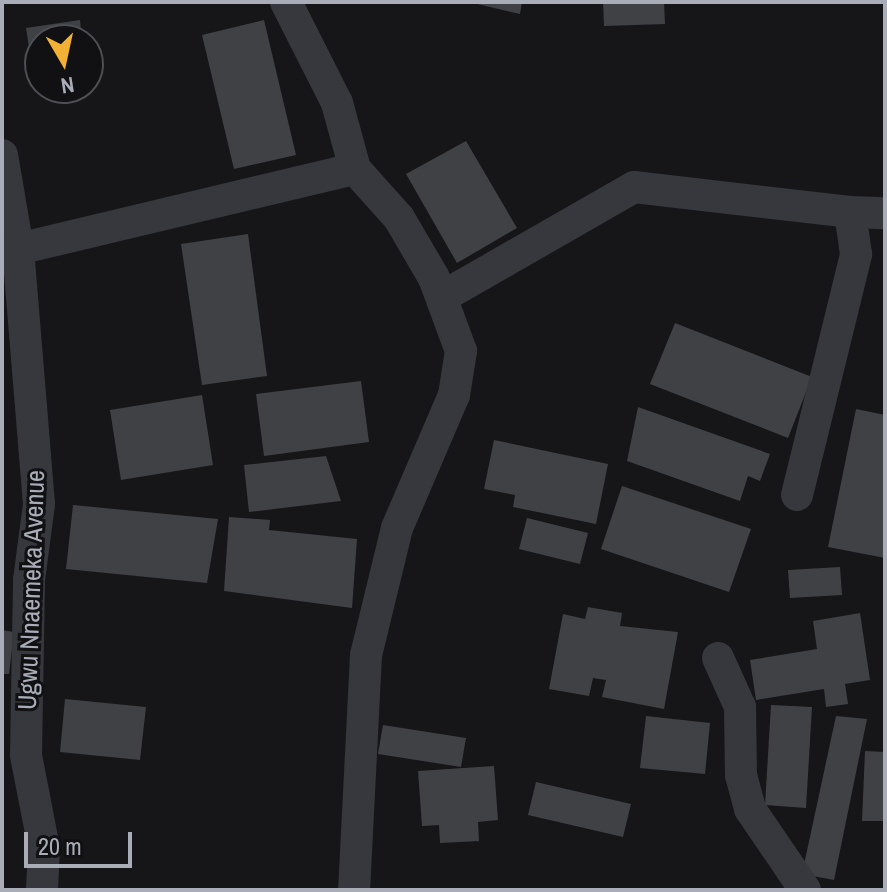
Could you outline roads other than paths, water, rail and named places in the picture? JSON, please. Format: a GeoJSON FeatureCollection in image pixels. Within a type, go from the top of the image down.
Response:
{"type":"FeatureCollection","features":[{"type":"Feature","properties":{"kind":"street"},"geometry":{"type":"LineString","coordinates":[[286,2],[337,103],[355,169],[399,218],[442,297],[461,351],[454,395],[397,528],[366,655],[354,890]]}},
{"type":"Feature","properties":{"kind":"street","name":"Ugwu Nnaemeka Avenue"},"geometry":{"type":"LineString","coordinates":[[2,155],[18,249],[39,504],[29,580],[26,755],[44,848],[42,890]]}},
{"type":"Feature","properties":{"kind":"street"},"geometry":{"type":"LineString","coordinates":[[18,249],[355,169]]}},
{"type":"Feature","properties":{"kind":"street"},"geometry":{"type":"LineString","coordinates":[[442,297],[634,187],[850,212],[885,213]]}},
{"type":"Feature","properties":{"kind":"street"},"geometry":{"type":"LineString","coordinates":[[797,495],[856,254],[850,212]]}},
{"type":"Feature","properties":{"kind":"street"},"geometry":{"type":"LineString","coordinates":[[718,658],[740,707],[741,775],[750,809],[805,890]]}}]}
